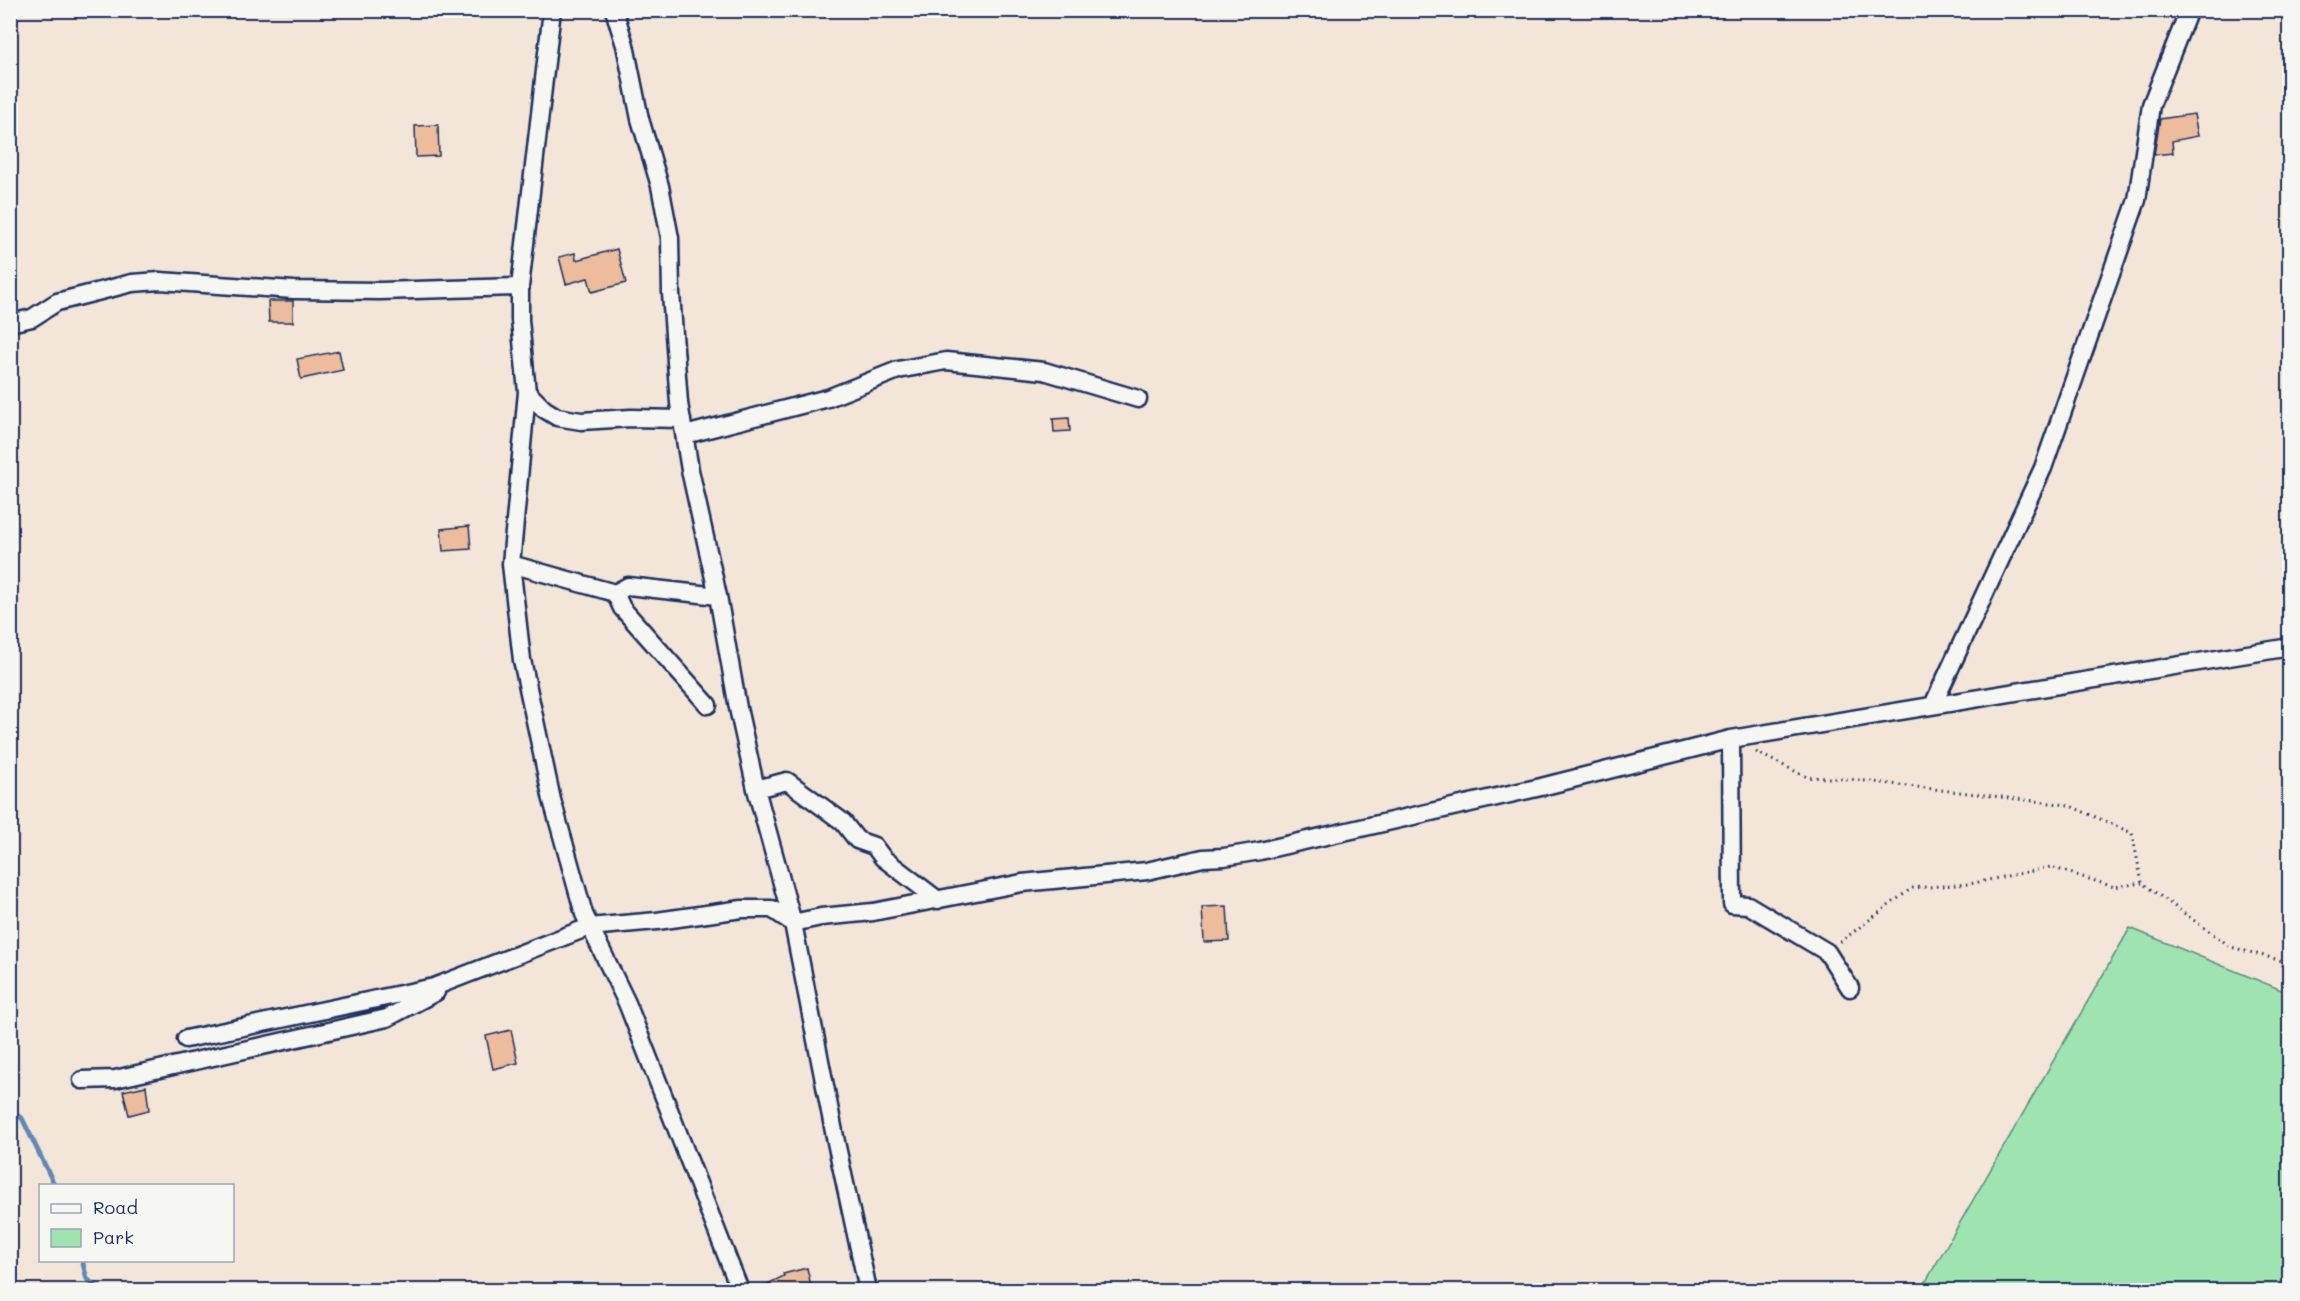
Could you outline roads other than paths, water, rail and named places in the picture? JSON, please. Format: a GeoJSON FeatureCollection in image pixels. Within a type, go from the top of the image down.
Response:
{"type":"FeatureCollection","features":[{"type":"Feature","properties":{"kind":"street"},"geometry":{"type":"LineString","coordinates":[[552,10],[520,287],[520,320],[527,392],[511,564],[522,660],[550,789],[589,927],[627,1003],[740,1290]]}},
{"type":"Feature","properties":{"kind":"street"},"geometry":{"type":"LineString","coordinates":[[614,10],[625,45],[640,119],[660,186],[670,238],[676,381],[690,470],[718,596],[738,708],[756,789],[793,923],[868,1290]]}},
{"type":"Feature","properties":{"kind":"street"},"geometry":{"type":"LineString","coordinates":[[1933,705],[2043,468],[2138,200],[2151,105],[2189,10]]}},
{"type":"Feature","properties":{"kind":"street"},"geometry":{"type":"LineString","coordinates":[[10,323],[32,318],[57,302],[132,283],[171,281],[294,290],[380,291],[520,287]]}},
{"type":"Feature","properties":{"kind":"street"},"geometry":{"type":"LineString","coordinates":[[527,392],[544,410],[557,417],[581,421],[631,418],[684,427],[828,398],[898,370],[946,361],[1044,371],[1138,399]]}},
{"type":"Feature","properties":{"kind":"street"},"geometry":{"type":"LineString","coordinates":[[511,564],[615,592],[628,586],[718,596]]}},
{"type":"Feature","properties":{"kind":"street"},"geometry":{"type":"LineString","coordinates":[[615,592],[622,608],[708,705]]}},
{"type":"Feature","properties":{"kind":"street"},"geometry":{"type":"LineString","coordinates":[[186,1039],[434,987],[589,927],[657,921],[742,909],[772,909],[793,923],[821,917],[873,912],[1022,883],[1147,871],[1203,858],[1224,857],[1288,846],[1404,817],[1541,788],[1731,740],[2289,647]]}},
{"type":"Feature","properties":{"kind":"street"},"geometry":{"type":"LineString","coordinates":[[1731,740],[1732,904],[1748,905],[1827,952],[1850,988]]}},
{"type":"Feature","properties":{"kind":"street"},"geometry":{"type":"LineString","coordinates":[[756,789],[787,781],[843,822],[857,840],[874,846],[883,858],[938,900]]}},
{"type":"Feature","properties":{"kind":"street"},"geometry":{"type":"LineString","coordinates":[[82,1080],[115,1079],[387,1018],[474,972]]}},
{"type":"Feature","properties":{"kind":"waterway"},"geometry":{"type":"LineString","coordinates":[[10,1112],[22,1118],[54,1184]]}},
{"type":"Feature","properties":{"kind":"waterway"},"geometry":{"type":"LineString","coordinates":[[83,1262],[87,1279],[100,1290]]}}]}
